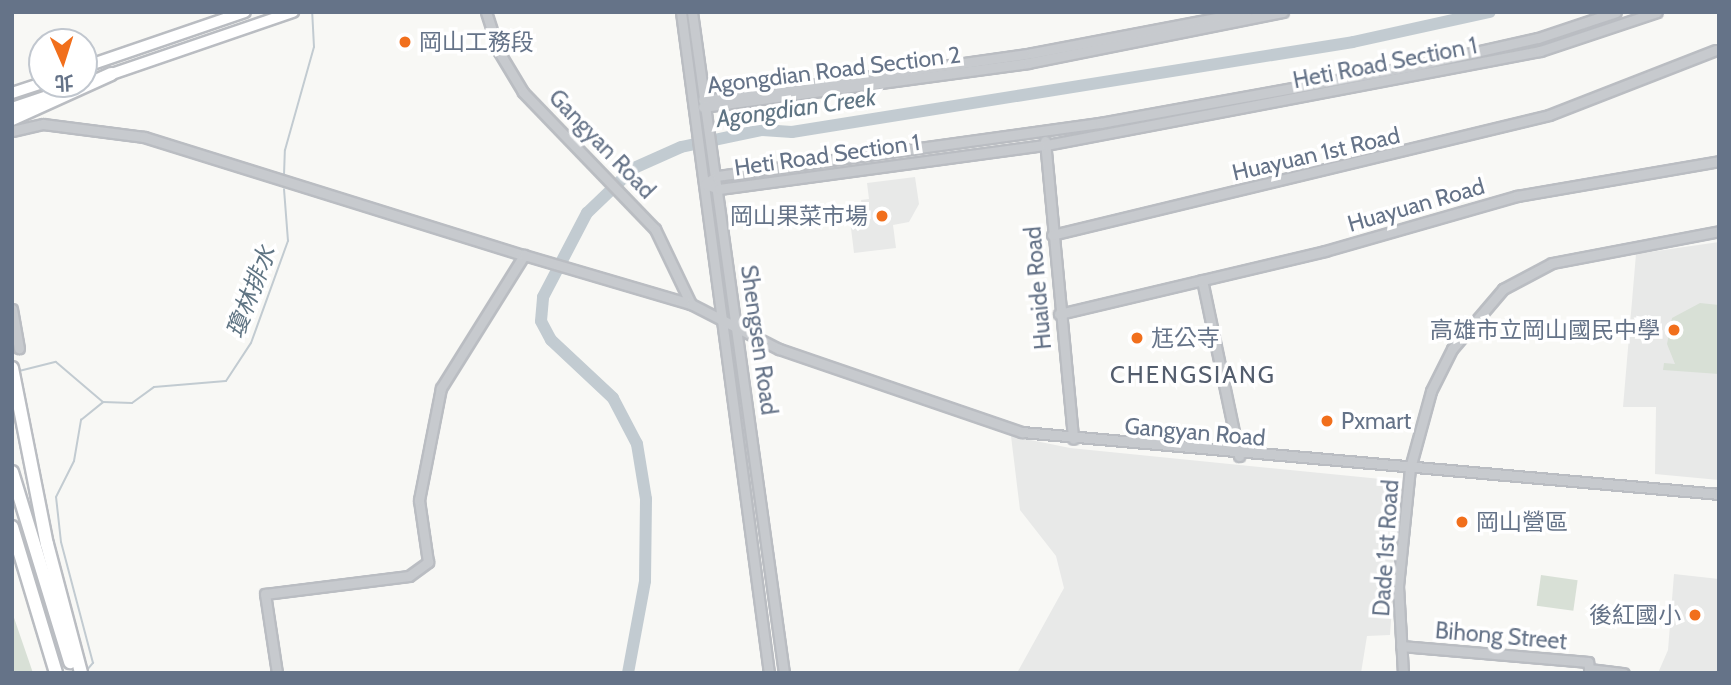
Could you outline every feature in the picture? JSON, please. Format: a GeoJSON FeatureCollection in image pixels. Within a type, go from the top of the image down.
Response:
{"type":"FeatureCollection","features":[{"type":"Feature","properties":{"kind":"highway"},"geometry":{"type":"LineString","coordinates":[[12,119],[111,75]]}},
{"type":"Feature","properties":{"kind":"highway"},"geometry":{"type":"LineString","coordinates":[[12,368],[47,544],[81,673]]}},
{"type":"Feature","properties":{"kind":"highway"},"geometry":{"type":"LineString","coordinates":[[12,472],[73,673]]}},
{"type":"Feature","properties":{"kind":"highway"},"geometry":{"type":"LineString","coordinates":[[12,527],[56,673]]}},
{"type":"Feature","properties":{"kind":"highway"},"geometry":{"type":"LineString","coordinates":[[12,540],[39,617]]}},
{"type":"Feature","properties":{"kind":"main road"},"geometry":{"type":"LineString","coordinates":[[98,62],[245,12]]}},
{"type":"Feature","properties":{"kind":"main road"},"geometry":{"type":"LineString","coordinates":[[98,79],[293,12]]}},
{"type":"Feature","properties":{"kind":"main road"},"geometry":{"type":"LineString","coordinates":[[12,108],[42,98]]}},
{"type":"Feature","properties":{"kind":"street","name":"Gangyan Road"},"geometry":{"type":"LineString","coordinates":[[486,12],[523,92],[636,205],[655,229],[691,304]]}},
{"type":"Feature","properties":{"kind":"street","name":"Shengsen Road"},"geometry":{"type":"LineString","coordinates":[[681,12],[705,184],[719,320],[769,673]]}},
{"type":"Feature","properties":{"kind":"street","name":"Shengsen Road"},"geometry":{"type":"LineString","coordinates":[[692,12],[719,189],[784,673]]}},
{"type":"Feature","properties":{"kind":"street","name":"Agongdian Road Section 2"},"geometry":{"type":"LineString","coordinates":[[707,108],[1032,53],[1247,12]]}},
{"type":"Feature","properties":{"kind":"street","name":"Agongdian Road Section 2"},"geometry":{"type":"LineString","coordinates":[[695,106],[707,108],[1028,63],[1283,12]]}},
{"type":"Feature","properties":{"kind":"street","name":"Heti Road Section 1"},"geometry":{"type":"LineString","coordinates":[[1616,12],[1538,38],[1418,65],[1044,132],[716,173],[705,184],[719,189],[1046,145],[1540,51],[1657,12]]}},
{"type":"Feature","properties":{"kind":"street","name":"Huayuan 1st Road"},"geometry":{"type":"LineString","coordinates":[[1052,234],[1504,127],[1549,114],[1716,50]]}},
{"type":"Feature","properties":{"kind":"street","name":"Gangyan Road"},"geometry":{"type":"LineString","coordinates":[[12,131],[43,124],[144,137],[691,304],[738,328],[973,418],[1073,439],[1239,456],[1719,494]]}},
{"type":"Feature","properties":{"kind":"street","name":"Huaide Road"},"geometry":{"type":"LineString","coordinates":[[1044,132],[1059,314],[1073,439]]}},
{"type":"Feature","properties":{"kind":"street","name":"Huayuan Road"},"geometry":{"type":"LineString","coordinates":[[1059,314],[1202,280],[1517,196],[1719,161]]}},
{"type":"Feature","properties":{"kind":"street","name":"Dade 1st Road"},"geometry":{"type":"LineString","coordinates":[[1404,673],[1398,586],[1410,468],[1431,391],[1451,349],[1503,289],[1574,254],[1719,231]]}},
{"type":"Feature","properties":{"kind":"street"},"geometry":{"type":"LineString","coordinates":[[276,673],[265,594],[409,576],[428,562],[419,500],[441,388],[524,255]]}},
{"type":"Feature","properties":{"kind":"street"},"geometry":{"type":"LineString","coordinates":[[1202,280],[1239,456]]}},
{"type":"Feature","properties":{"kind":"street"},"geometry":{"type":"LineString","coordinates":[[12,309],[19,348]]}},
{"type":"Feature","properties":{"kind":"street","name":"Bihong Street"},"geometry":{"type":"LineString","coordinates":[[1401,646],[1588,662],[1590,671]]}},
{"type":"Feature","properties":{"kind":"street"},"geometry":{"type":"LineString","coordinates":[[1590,671],[1624,673]]}},
{"type":"Feature","properties":{"kind":"shaded area","name":"岡山果菜市場"},"geometry":{"type":"Polygon","coordinates":[[[915,177],[919,204],[909,222],[893,225],[896,248],[854,253],[850,220],[862,210],[861,200],[869,199],[867,183],[915,177]]]}},
{"type":"Feature","properties":{"kind":"shaded area","name":"高雄市立岡山國民中學"},"geometry":{"type":"Polygon","coordinates":[[[1719,242],[1719,480],[1655,474],[1656,407],[1623,407],[1636,254],[1719,242]]]}},
{"type":"Feature","properties":{"kind":"shaded area"},"geometry":{"type":"Polygon","coordinates":[[[1700,303],[1719,305],[1719,374],[1663,370],[1664,363],[1675,364],[1667,344],[1672,318],[1700,303]]]}},
{"type":"Feature","properties":{"kind":"shaded area"},"geometry":{"type":"Polygon","coordinates":[[[1011,436],[1070,448],[1401,481],[1390,635],[1367,636],[1361,673],[1017,673],[1064,588],[1056,556],[1020,510],[1011,436]]]}},
{"type":"Feature","properties":{"kind":"shaded area","name":"後紅國小"},"geometry":{"type":"Polygon","coordinates":[[[1674,574],[1719,579],[1719,673],[1658,673],[1668,650],[1674,574]]]}},
{"type":"Feature","properties":{"kind":"shaded area"},"geometry":{"type":"Polygon","coordinates":[[[1541,575],[1578,580],[1573,611],[1537,606],[1541,575]]]}},
{"type":"Feature","properties":{"kind":"shaded area"},"geometry":{"type":"Polygon","coordinates":[[[12,612],[33,673],[12,673],[12,612]]]}},
{"type":"Feature","properties":{"kind":"waterway","name":"Agongdian Creek"},"geometry":{"type":"LineString","coordinates":[[628,673],[645,581],[646,499],[637,444],[613,398],[551,340],[541,321],[543,297],[587,213],[634,168],[681,147],[762,130],[792,132],[1353,42],[1490,12]]}},
{"type":"Feature","properties":{"kind":"waterway","name":"瓊林排水"},"geometry":{"type":"LineString","coordinates":[[284,175],[285,150],[314,47],[312,13]]}},
{"type":"Feature","properties":{"kind":"waterway","name":"瓊林排水"},"geometry":{"type":"LineString","coordinates":[[19,371],[56,362],[103,402],[132,403],[154,387],[226,381],[251,343],[288,241],[284,189]]}},
{"type":"Feature","properties":{"kind":"waterway"},"geometry":{"type":"LineString","coordinates":[[86,671],[93,663],[61,542],[56,497],[74,461],[81,420],[103,402]]}},
{"type":"Feature","properties":{"kind":"place","name":"岡山工務段"},"geometry":{"type":"Point","coordinates":[405,42]}},
{"type":"Feature","properties":{"kind":"place","name":"岡山果菜市場"},"geometry":{"type":"Point","coordinates":[882,216]}},
{"type":"Feature","properties":{"kind":"place","name":"高雄市立岡山國民中學"},"geometry":{"type":"Point","coordinates":[1674,330]}},
{"type":"Feature","properties":{"kind":"place","name":"尪公寺"},"geometry":{"type":"Point","coordinates":[1137,338]}},
{"type":"Feature","properties":{"kind":"place","name":"Pxmart"},"geometry":{"type":"Point","coordinates":[1327,421]}},
{"type":"Feature","properties":{"kind":"place","name":"岡山營區"},"geometry":{"type":"Point","coordinates":[1462,522]}},
{"type":"Feature","properties":{"kind":"place","name":"後紅國小"},"geometry":{"type":"Point","coordinates":[1695,615]}},
{"type":"Feature","properties":{"kind":"district","name":"CHENGSIANG"},"geometry":{"type":"Point","coordinates":[1193,375]}}]}
